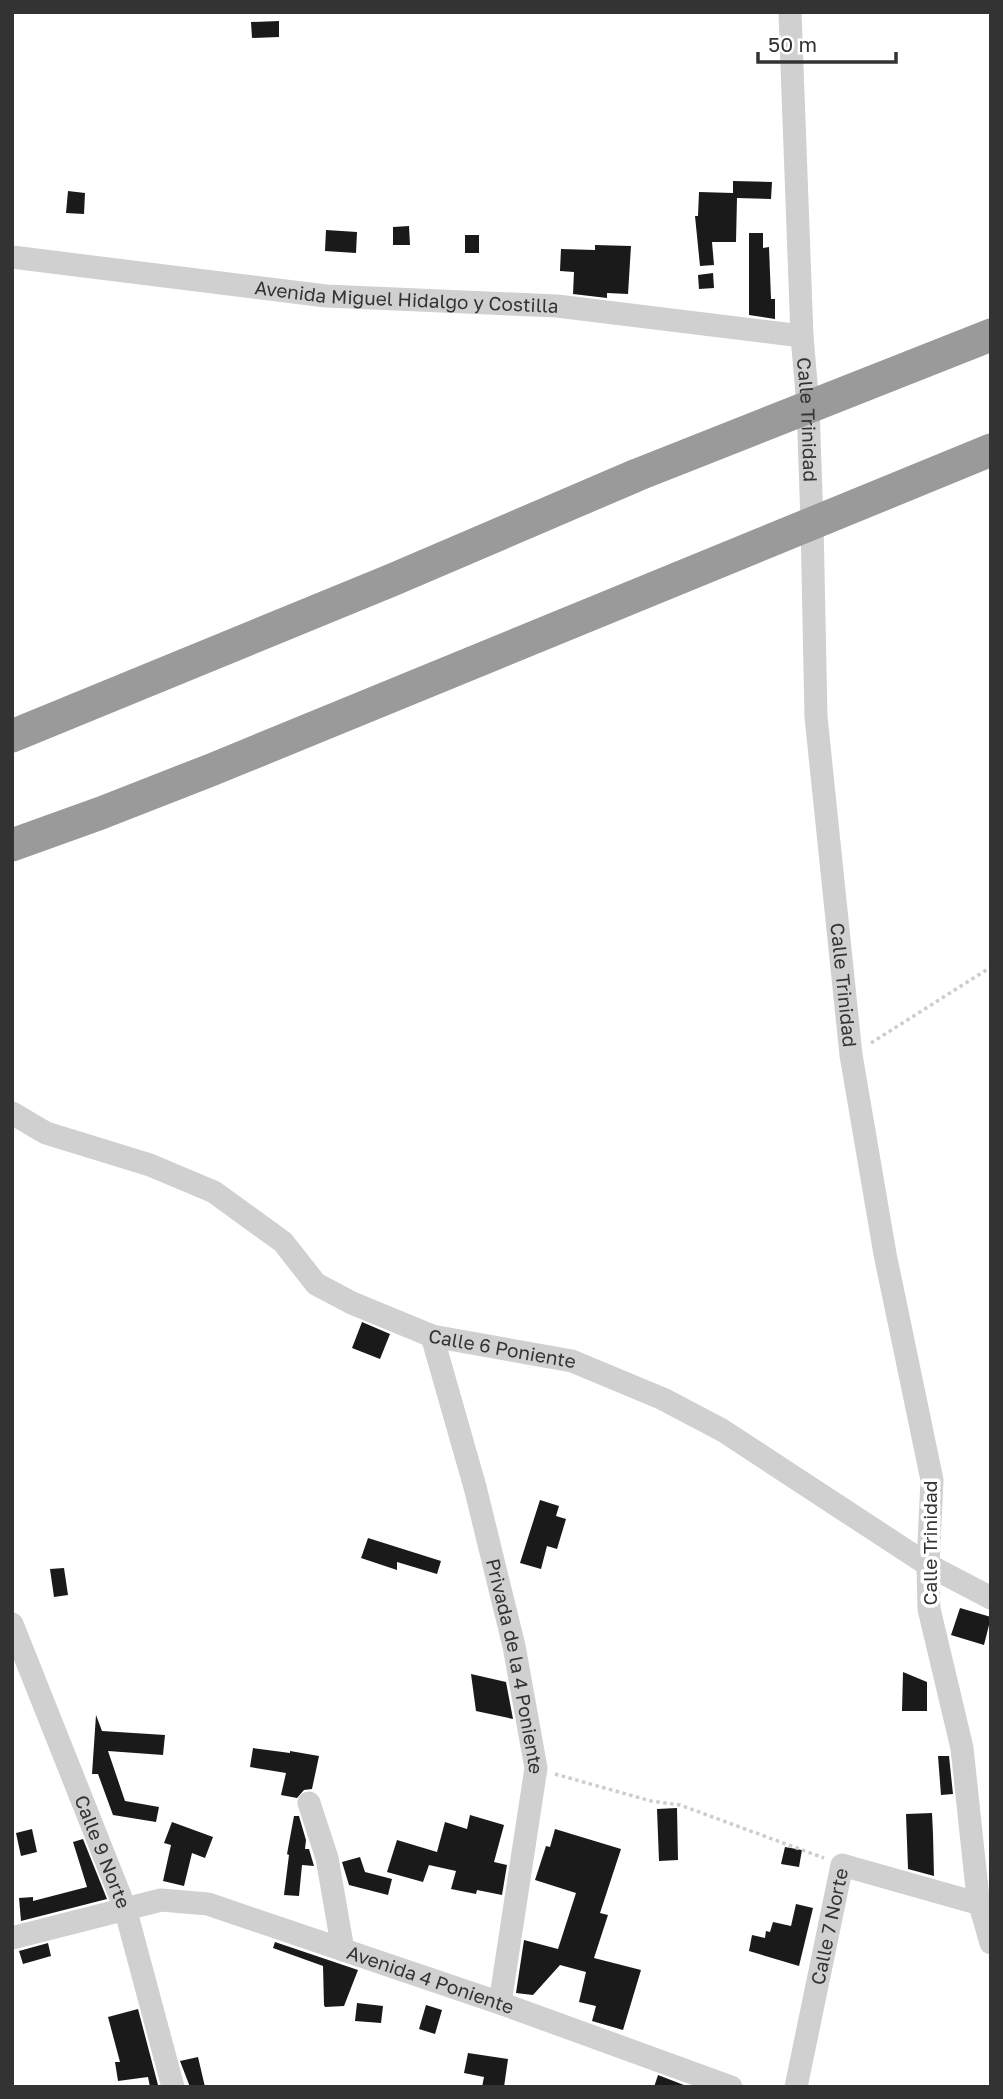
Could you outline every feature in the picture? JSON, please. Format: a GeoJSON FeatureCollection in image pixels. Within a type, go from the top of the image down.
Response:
{"type":"FeatureCollection","features":[{"type":"Feature","properties":{"kind":"highway"},"geometry":{"type":"LineString","coordinates":[[12,736],[368,590],[637,475],[991,335]]}},
{"type":"Feature","properties":{"kind":"highway"},"geometry":{"type":"LineString","coordinates":[[12,845],[211,770],[991,450]]}},
{"type":"Feature","properties":{"kind":"street","name":"Calle Trinidad"},"geometry":{"type":"LineString","coordinates":[[790,12],[802,336],[808,406],[816,717],[851,1055],[885,1254],[932,1480],[929,1609],[962,1748],[980,1904],[991,1943]]}},
{"type":"Feature","properties":{"kind":"street","name":"Avenida Miguel Hidalgo y Costilla"},"geometry":{"type":"LineString","coordinates":[[12,257],[326,296],[557,306],[802,336]]}},
{"type":"Feature","properties":{"kind":"street","name":"Calle 6 Poniente"},"geometry":{"type":"LineString","coordinates":[[12,1113],[46,1133],[150,1165],[214,1192],[283,1242],[316,1284],[352,1303],[432,1336],[572,1362],[663,1399],[722,1430],[928,1564],[991,1598]]}},
{"type":"Feature","properties":{"kind":"street","name":"Privada de la 4 Poniente"},"geometry":{"type":"LineString","coordinates":[[432,1336],[475,1488],[514,1646],[536,1768],[500,2003]]}},
{"type":"Feature","properties":{"kind":"street","name":"Calle 9 Norte"},"geometry":{"type":"LineString","coordinates":[[12,1624],[125,1908],[173,2087]]}},
{"type":"Feature","properties":{"kind":"street"},"geometry":{"type":"LineString","coordinates":[[309,1803],[327,1858],[343,1950]]}},
{"type":"Feature","properties":{"kind":"street","name":"Calle 7 Norte"},"geometry":{"type":"LineString","coordinates":[[796,2087],[842,1865],[980,1904]]}},
{"type":"Feature","properties":{"kind":"street","name":"Avenida 4 Poniente"},"geometry":{"type":"LineString","coordinates":[[12,1938],[161,1900],[208,1904],[500,2003],[731,2087]]}},
{"type":"Feature","properties":{"kind":"path"},"geometry":{"type":"LineString","coordinates":[[851,1055],[991,967]]}},
{"type":"Feature","properties":{"kind":"path"},"geometry":{"type":"LineString","coordinates":[[536,1768],[650,1801],[680,1805],[842,1865]]}},
{"type":"Feature","properties":{"kind":"building"},"geometry":{"type":"Polygon","coordinates":[[[279,21],[279,37],[252,38],[251,22],[279,21]]]}},
{"type":"Feature","properties":{"kind":"building"},"geometry":{"type":"Polygon","coordinates":[[[733,181],[772,182],[771,199],[737,198],[736,242],[712,242],[714,265],[700,266],[695,216],[698,216],[699,192],[733,193],[733,181]]]}},
{"type":"Feature","properties":{"kind":"building"},"geometry":{"type":"Polygon","coordinates":[[[68,191],[85,193],[84,214],[66,213],[68,191]]]}},
{"type":"Feature","properties":{"kind":"building"},"geometry":{"type":"Polygon","coordinates":[[[409,226],[410,245],[393,245],[393,227],[409,226]]]}},
{"type":"Feature","properties":{"kind":"building"},"geometry":{"type":"Polygon","coordinates":[[[326,230],[357,232],[356,253],[325,251],[326,230]]]}},
{"type":"Feature","properties":{"kind":"building"},"geometry":{"type":"Polygon","coordinates":[[[749,233],[763,233],[763,248],[769,247],[771,299],[775,299],[775,319],[749,315],[749,233]]]}},
{"type":"Feature","properties":{"kind":"building"},"geometry":{"type":"Polygon","coordinates":[[[465,235],[479,235],[479,253],[465,253],[465,235]]]}},
{"type":"Feature","properties":{"kind":"building"},"geometry":{"type":"Polygon","coordinates":[[[595,245],[631,246],[628,294],[607,293],[607,298],[573,294],[574,272],[560,271],[561,249],[595,250],[595,245]]]}},
{"type":"Feature","properties":{"kind":"building"},"geometry":{"type":"Polygon","coordinates":[[[713,273],[714,288],[699,289],[698,275],[713,273]]]}},
{"type":"Feature","properties":{"kind":"building"},"geometry":{"type":"Polygon","coordinates":[[[362,1322],[390,1334],[380,1359],[352,1348],[362,1322]]]}},
{"type":"Feature","properties":{"kind":"building"},"geometry":{"type":"Polygon","coordinates":[[[540,1500],[559,1506],[556,1516],[566,1519],[557,1549],[547,1546],[541,1569],[520,1563],[540,1500]]]}},
{"type":"Feature","properties":{"kind":"building"},"geometry":{"type":"Polygon","coordinates":[[[368,1538],[441,1561],[437,1574],[397,1562],[397,1570],[361,1558],[368,1538]]]}},
{"type":"Feature","properties":{"kind":"building"},"geometry":{"type":"Polygon","coordinates":[[[64,1568],[68,1595],[54,1597],[50,1569],[64,1568]]]}},
{"type":"Feature","properties":{"kind":"building"},"geometry":{"type":"Polygon","coordinates":[[[960,1608],[991,1617],[984,1645],[951,1635],[960,1608]]]}},
{"type":"Feature","properties":{"kind":"building"},"geometry":{"type":"Polygon","coordinates":[[[903,1672],[927,1682],[927,1711],[902,1711],[903,1672]]]}},
{"type":"Feature","properties":{"kind":"building"},"geometry":{"type":"Polygon","coordinates":[[[471,1674],[506,1682],[513,1719],[476,1711],[471,1674]]]}},
{"type":"Feature","properties":{"kind":"building"},"geometry":{"type":"Polygon","coordinates":[[[96,1715],[102,1731],[165,1735],[163,1755],[108,1751],[125,1801],[159,1807],[156,1822],[113,1815],[98,1774],[92,1774],[96,1715]]]}},
{"type":"Feature","properties":{"kind":"building"},"geometry":{"type":"Polygon","coordinates":[[[253,1748],[319,1756],[312,1789],[304,1790],[297,1798],[281,1795],[286,1773],[250,1767],[253,1748]]]}},
{"type":"Feature","properties":{"kind":"building"},"geometry":{"type":"Polygon","coordinates":[[[938,1756],[949,1756],[953,1794],[941,1795],[938,1756]]]}},
{"type":"Feature","properties":{"kind":"building"},"geometry":{"type":"Polygon","coordinates":[[[677,1808],[678,1860],[659,1861],[657,1809],[677,1808]]]}},
{"type":"Feature","properties":{"kind":"building"},"geometry":{"type":"Polygon","coordinates":[[[932,1813],[934,1876],[908,1869],[906,1814],[932,1813]]]}},
{"type":"Feature","properties":{"kind":"building"},"geometry":{"type":"Polygon","coordinates":[[[470,1815],[504,1825],[494,1862],[507,1865],[502,1895],[451,1889],[456,1871],[429,1865],[423,1882],[387,1872],[397,1840],[437,1852],[445,1822],[467,1829],[470,1815]]]}},
{"type":"Feature","properties":{"kind":"building"},"geometry":{"type":"Polygon","coordinates":[[[294,1816],[299,1816],[306,1840],[305,1849],[309,1849],[314,1866],[302,1865],[299,1896],[284,1895],[287,1854],[294,1816]]]}},
{"type":"Feature","properties":{"kind":"building"},"geometry":{"type":"Polygon","coordinates":[[[172,1822],[213,1837],[205,1858],[192,1853],[184,1886],[163,1881],[171,1845],[164,1843],[172,1822]]]}},
{"type":"Feature","properties":{"kind":"building"},"geometry":{"type":"Polygon","coordinates":[[[32,1829],[37,1852],[21,1856],[16,1833],[32,1829]]]}},
{"type":"Feature","properties":{"kind":"building"},"geometry":{"type":"Polygon","coordinates":[[[555,1829],[621,1849],[600,1913],[608,1915],[594,1958],[641,1970],[623,2030],[592,2021],[596,2006],[579,2002],[586,1972],[560,1965],[533,1995],[516,1993],[524,1940],[558,1949],[576,1893],[535,1880],[546,1846],[550,1847],[555,1829]]]}},
{"type":"Feature","properties":{"kind":"building"},"geometry":{"type":"Polygon","coordinates":[[[83,1839],[107,1899],[21,1921],[19,1898],[33,1897],[33,1901],[87,1887],[73,1842],[83,1839]]]}},
{"type":"Feature","properties":{"kind":"building"},"geometry":{"type":"Polygon","coordinates":[[[785,1847],[802,1850],[799,1867],[781,1864],[785,1847]]]}},
{"type":"Feature","properties":{"kind":"building"},"geometry":{"type":"Polygon","coordinates":[[[360,1857],[365,1872],[392,1879],[388,1895],[349,1885],[342,1862],[360,1857]]]}},
{"type":"Feature","properties":{"kind":"building"},"geometry":{"type":"Polygon","coordinates":[[[796,1904],[813,1908],[799,1966],[749,1951],[752,1935],[765,1938],[766,1931],[770,1932],[773,1922],[791,1926],[796,1904]]]}},
{"type":"Feature","properties":{"kind":"building"},"geometry":{"type":"Polygon","coordinates":[[[275,1942],[358,1970],[344,2006],[325,2007],[323,1966],[273,1948],[275,1942]]]}},
{"type":"Feature","properties":{"kind":"building"},"geometry":{"type":"Polygon","coordinates":[[[48,1943],[51,1956],[23,1964],[19,1951],[48,1943]]]}},
{"type":"Feature","properties":{"kind":"building"},"geometry":{"type":"Polygon","coordinates":[[[357,2003],[383,2006],[381,2023],[355,2021],[357,2003]]]}},
{"type":"Feature","properties":{"kind":"building"},"geometry":{"type":"Polygon","coordinates":[[[426,2005],[442,2010],[435,2034],[419,2029],[426,2005]]]}},
{"type":"Feature","properties":{"kind":"building"},"geometry":{"type":"Polygon","coordinates":[[[138,2009],[158,2085],[150,2087],[148,2077],[118,2081],[115,2062],[120,2062],[108,2017],[138,2009]]]}},
{"type":"Feature","properties":{"kind":"building"},"geometry":{"type":"Polygon","coordinates":[[[468,2053],[508,2059],[504,2087],[482,2087],[484,2077],[464,2073],[468,2053]]]}},
{"type":"Feature","properties":{"kind":"building"},"geometry":{"type":"Polygon","coordinates":[[[198,2057],[205,2087],[190,2087],[180,2061],[198,2057]]]}},
{"type":"Feature","properties":{"kind":"building"},"geometry":{"type":"Polygon","coordinates":[[[658,2075],[689,2087],[654,2087],[658,2075]]]}}]}
